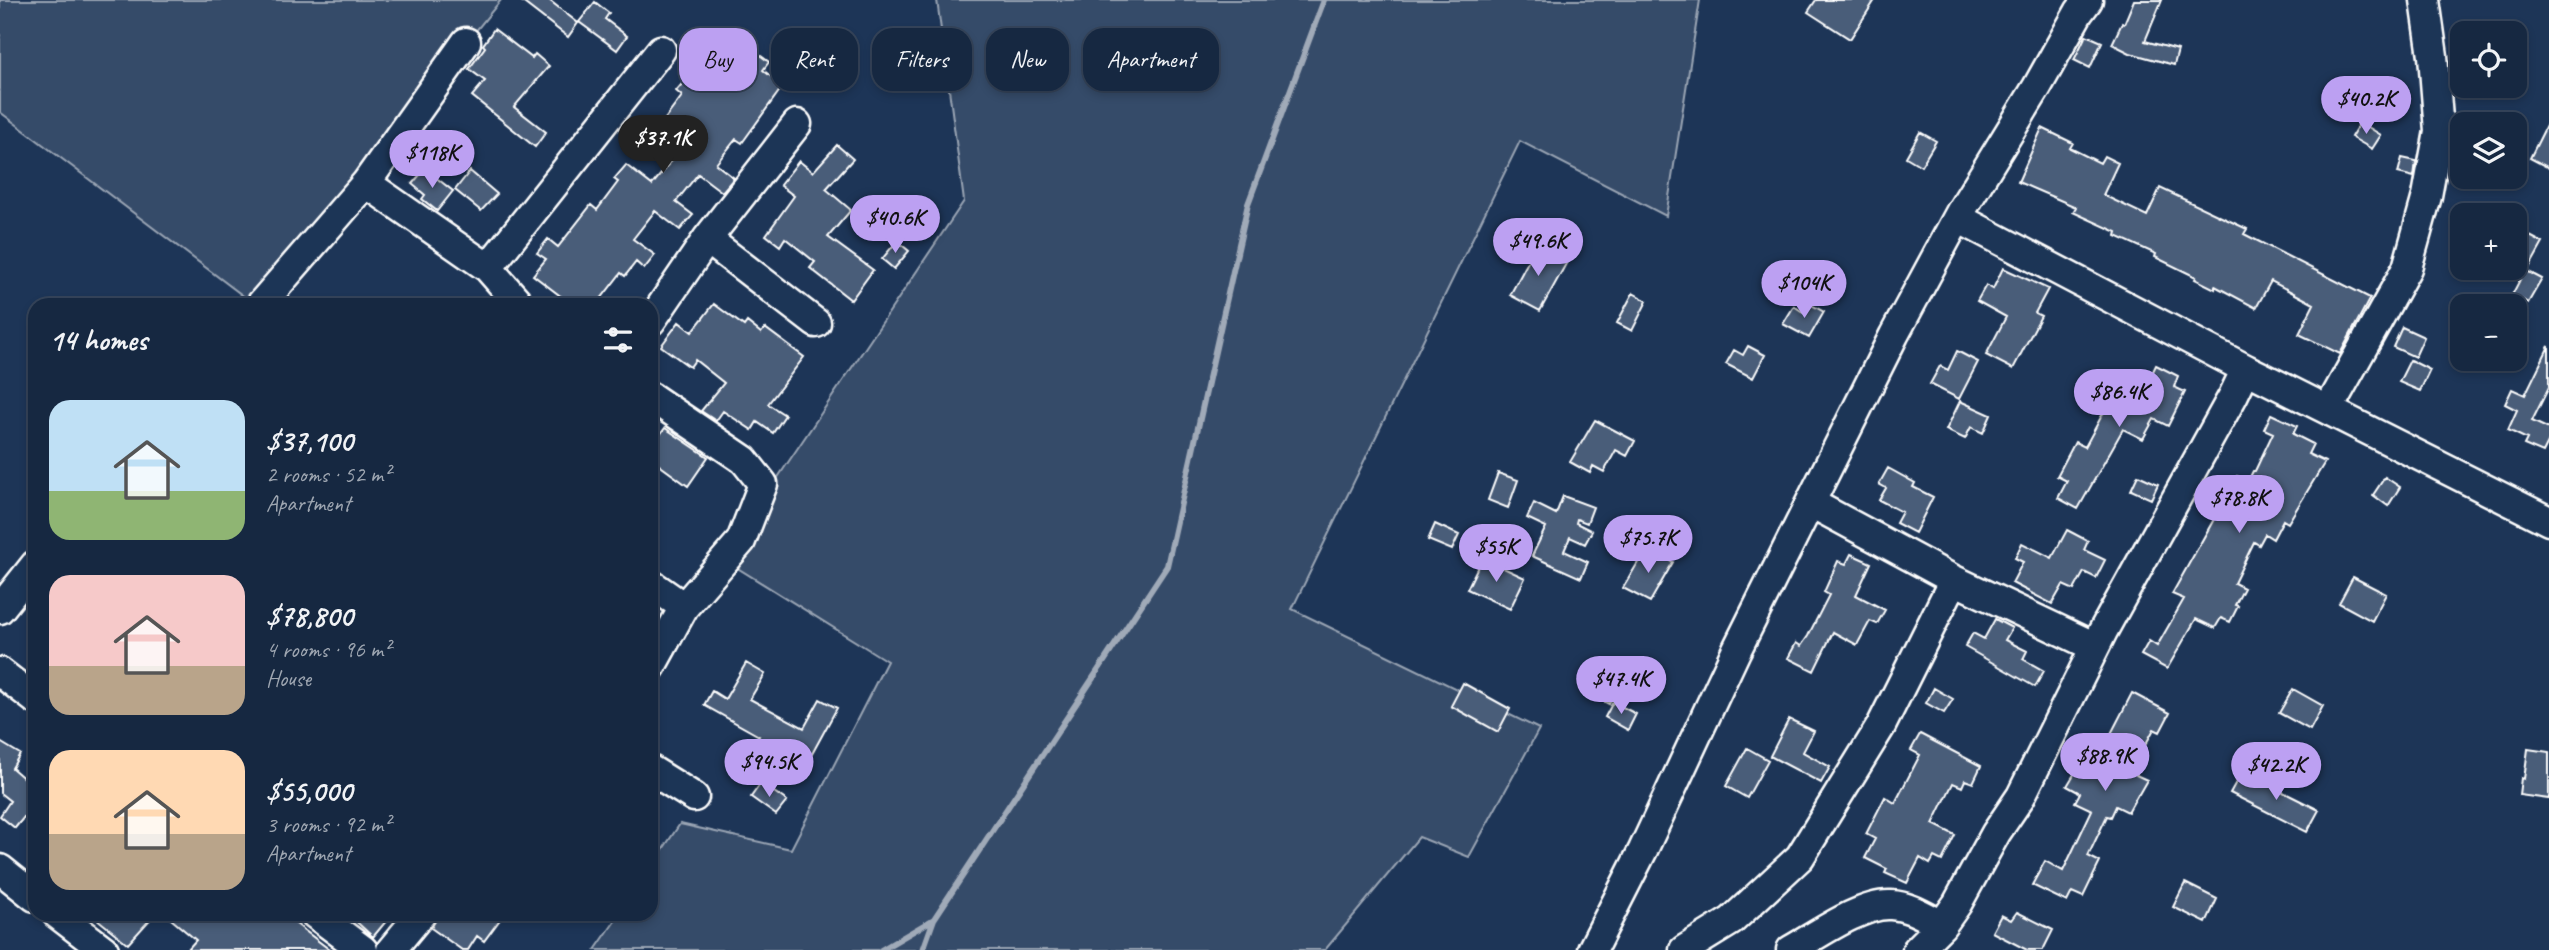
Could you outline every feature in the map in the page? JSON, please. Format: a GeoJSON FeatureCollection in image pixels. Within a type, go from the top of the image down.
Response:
{"type":"FeatureCollection","features":[{"type":"Feature","properties":{"kind":"street"},"geometry":{"type":"LineString","coordinates":[[1592,950],[1643,850],[1736,651],[1894,335],[1958,218],[2037,87],[2078,12],[2088,0]]}},
{"type":"Feature","properties":{"kind":"street"},"geometry":{"type":"LineString","coordinates":[[2328,410],[2407,268],[2427,196],[2439,131],[2425,0]]}},
{"type":"Feature","properties":{"kind":"street"},"geometry":{"type":"LineString","coordinates":[[266,298],[366,183],[466,42]]}},
{"type":"Feature","properties":{"kind":"street"},"geometry":{"type":"LineString","coordinates":[[488,268],[662,50]]}},
{"type":"Feature","properties":{"kind":"street"},"geometry":{"type":"LineString","coordinates":[[658,311],[707,239],[797,124]]}},
{"type":"Feature","properties":{"kind":"street"},"geometry":{"type":"LineString","coordinates":[[366,183],[488,268],[513,298]]}},
{"type":"Feature","properties":{"kind":"street"},"geometry":{"type":"LineString","coordinates":[[1958,218],[2246,369],[2549,521]]}},
{"type":"Feature","properties":{"kind":"street"},"geometry":{"type":"LineString","coordinates":[[707,239],[816,323]]}},
{"type":"Feature","properties":{"kind":"street"},"geometry":{"type":"LineString","coordinates":[[1917,950],[1942,925],[1957,904],[1996,833],[2021,796],[2095,646],[2246,369]]}},
{"type":"Feature","properties":{"kind":"street"},"geometry":{"type":"LineString","coordinates":[[658,402],[744,460],[763,484],[741,541],[684,607],[658,654]]}},
{"type":"Feature","properties":{"kind":"street"},"geometry":{"type":"LineString","coordinates":[[1811,503],[1954,580],[2095,646]]}},
{"type":"Feature","properties":{"kind":"street"},"geometry":{"type":"LineString","coordinates":[[0,609],[28,574]]}},
{"type":"Feature","properties":{"kind":"street"},"geometry":{"type":"LineString","coordinates":[[1685,950],[1731,921],[1800,857],[1881,726],[1954,580]]}},
{"type":"Feature","properties":{"kind":"street"},"geometry":{"type":"LineString","coordinates":[[658,588],[684,607]]}},
{"type":"Feature","properties":{"kind":"street"},"geometry":{"type":"LineString","coordinates":[[0,672],[28,694]]}},
{"type":"Feature","properties":{"kind":"street"},"geometry":{"type":"LineString","coordinates":[[658,774],[694,797]]}},
{"type":"Feature","properties":{"kind":"street"},"geometry":{"type":"LineString","coordinates":[[0,869],[28,891]]}},
{"type":"Feature","properties":{"kind":"street"},"geometry":{"type":"LineString","coordinates":[[1791,950],[1866,910],[1890,905],[1914,910],[1942,925]]}},
{"type":"Feature","properties":{"kind":"street"},"geometry":{"type":"LineString","coordinates":[[66,921],[103,950]]}},
{"type":"Feature","properties":{"kind":"street"},"geometry":{"type":"LineString","coordinates":[[324,921],[363,950]]}},
{"type":"Feature","properties":{"kind":"street"},"geometry":{"type":"LineString","coordinates":[[391,950],[415,921]]}},
{"type":"Feature","properties":{"kind":"street"},"geometry":{"type":"LineString","coordinates":[[1685,950],[1718,946],[1728,950]]}},
{"type":"Feature","properties":{"kind":"shaded area"},"geometry":{"type":"Polygon","coordinates":[[[0,0],[501,0],[259,298],[246,298],[0,112],[0,0]]]}},
{"type":"Feature","properties":{"kind":"shaded area"},"geometry":{"type":"Polygon","coordinates":[[[937,0],[1700,0],[1666,216],[1520,141],[1292,609],[1539,729],[1469,857],[1419,837],[1325,950],[595,950],[615,921],[658,921],[658,857],[680,824],[791,849],[887,661],[723,559],[964,201],[949,91],[972,91],[972,28],[941,28],[937,0]]]}},
{"type":"Feature","properties":{"kind":"building"},"geometry":{"type":"Polygon","coordinates":[[[520,0],[549,0],[578,23],[568,37],[520,0]]]}},
{"type":"Feature","properties":{"kind":"building"},"geometry":{"type":"Polygon","coordinates":[[[1816,0],[1875,0],[1850,39],[1808,12],[1816,0]]]}},
{"type":"Feature","properties":{"kind":"building"},"geometry":{"type":"Polygon","coordinates":[[[2134,0],[2162,0],[2145,41],[2178,50],[2174,65],[2130,53],[2112,44],[2134,0]]]}},
{"type":"Feature","properties":{"kind":"building"},"geometry":{"type":"Polygon","coordinates":[[[595,2],[609,13],[605,19],[627,36],[617,50],[579,22],[595,2]]]}},
{"type":"Feature","properties":{"kind":"building"},"geometry":{"type":"Polygon","coordinates":[[[494,29],[532,58],[535,54],[549,66],[514,107],[546,132],[535,147],[472,96],[485,81],[469,69],[494,29]]]}},
{"type":"Feature","properties":{"kind":"building"},"geometry":{"type":"Polygon","coordinates":[[[2086,35],[2102,42],[2090,68],[2074,60],[2086,35]]]}},
{"type":"Feature","properties":{"kind":"building"},"geometry":{"type":"Polygon","coordinates":[[[757,53],[769,62],[763,70],[771,76],[771,91],[779,91],[742,143],[736,139],[716,164],[734,178],[722,192],[698,174],[676,202],[693,215],[680,230],[655,211],[633,239],[655,255],[644,269],[636,262],[625,276],[621,273],[602,298],[563,298],[533,275],[546,259],[537,253],[548,239],[558,247],[591,205],[597,210],[618,182],[614,179],[626,165],[652,185],[675,157],[651,138],[682,96],[676,91],[679,88],[679,91],[757,91],[757,53]]]}},
{"type":"Feature","properties":{"kind":"building"},"geometry":{"type":"Polygon","coordinates":[[[2549,120],[2549,168],[2530,158],[2549,120]]]}},
{"type":"Feature","properties":{"kind":"building"},"geometry":{"type":"Polygon","coordinates":[[[2360,122],[2381,135],[2372,149],[2351,137],[2360,122]]]}},
{"type":"Feature","properties":{"kind":"building"},"geometry":{"type":"Polygon","coordinates":[[[2042,128],[2073,143],[2070,148],[2100,163],[2104,156],[2118,163],[2103,195],[2147,216],[2160,188],[2247,229],[2244,234],[2370,298],[2340,354],[2299,334],[2314,304],[2271,281],[2256,308],[2215,286],[2215,289],[2195,279],[2196,277],[2155,257],[2156,254],[2116,236],[2117,232],[2073,212],[2076,207],[2018,182],[2042,128]]]}},
{"type":"Feature","properties":{"kind":"building"},"geometry":{"type":"Polygon","coordinates":[[[1920,132],[1936,141],[1921,166],[1906,157],[1920,132]]]}},
{"type":"Feature","properties":{"kind":"building"},"geometry":{"type":"Polygon","coordinates":[[[837,145],[853,159],[826,189],[851,210],[828,237],[873,270],[851,300],[810,268],[815,262],[785,238],[780,246],[766,235],[794,196],[780,185],[799,161],[813,172],[837,145]]]}},
{"type":"Feature","properties":{"kind":"building"},"geometry":{"type":"Polygon","coordinates":[[[2402,158],[2416,161],[2414,177],[2398,173],[2402,158]]]}},
{"type":"Feature","properties":{"kind":"building"},"geometry":{"type":"Polygon","coordinates":[[[425,169],[453,191],[437,211],[422,199],[425,195],[412,184],[425,169]]]}},
{"type":"Feature","properties":{"kind":"building"},"geometry":{"type":"Polygon","coordinates":[[[470,171],[497,194],[481,211],[455,190],[470,171]]]}},
{"type":"Feature","properties":{"kind":"building"},"geometry":{"type":"Polygon","coordinates":[[[2527,234],[2543,243],[2527,269],[2527,234]]]}},
{"type":"Feature","properties":{"kind":"building"},"geometry":{"type":"Polygon","coordinates":[[[897,241],[909,251],[894,269],[882,259],[897,241]]]}},
{"type":"Feature","properties":{"kind":"building"},"geometry":{"type":"Polygon","coordinates":[[[1537,245],[1567,262],[1540,311],[1510,295],[1537,245]]]}},
{"type":"Feature","properties":{"kind":"building"},"geometry":{"type":"Polygon","coordinates":[[[2003,268],[2048,289],[2035,313],[2041,316],[2013,369],[1986,355],[2006,317],[1977,301],[1986,285],[1993,289],[2003,268]]]}},
{"type":"Feature","properties":{"kind":"building"},"geometry":{"type":"Polygon","coordinates":[[[2527,271],[2542,279],[2528,303],[2527,294],[2513,294],[2520,280],[2527,280],[2527,271]]]}},
{"type":"Feature","properties":{"kind":"building"},"geometry":{"type":"Polygon","coordinates":[[[1633,293],[1647,301],[1632,331],[1617,323],[1633,293]]]}},
{"type":"Feature","properties":{"kind":"building"},"geometry":{"type":"Polygon","coordinates":[[[1808,303],[1824,312],[1809,338],[1783,324],[1794,306],[1803,312],[1808,303]]]}},
{"type":"Feature","properties":{"kind":"building"},"geometry":{"type":"Polygon","coordinates":[[[714,304],[744,326],[747,322],[761,333],[765,328],[804,357],[768,404],[785,415],[773,433],[757,422],[752,430],[723,411],[716,421],[701,411],[724,383],[695,360],[690,367],[661,346],[679,322],[692,332],[714,304]]]}},
{"type":"Feature","properties":{"kind":"building"},"geometry":{"type":"Polygon","coordinates":[[[2402,327],[2424,337],[2415,357],[2393,347],[2402,327]]]}},
{"type":"Feature","properties":{"kind":"building"},"geometry":{"type":"Polygon","coordinates":[[[1748,346],[1765,355],[1753,378],[1726,364],[1734,350],[1743,355],[1748,346]]]}},
{"type":"Feature","properties":{"kind":"building"},"geometry":{"type":"Polygon","coordinates":[[[2549,346],[2549,387],[2532,421],[2549,429],[2549,441],[2543,453],[2524,445],[2527,439],[2508,430],[2517,410],[2505,404],[2512,389],[2525,395],[2549,346]]]}},
{"type":"Feature","properties":{"kind":"building"},"geometry":{"type":"Polygon","coordinates":[[[1957,351],[1978,362],[1959,399],[1930,384],[1940,366],[1948,370],[1957,351]]]}},
{"type":"Feature","properties":{"kind":"building"},"geometry":{"type":"Polygon","coordinates":[[[2410,360],[2430,370],[2420,391],[2399,382],[2410,360]]]}},
{"type":"Feature","properties":{"kind":"building"},"geometry":{"type":"Polygon","coordinates":[[[2156,365],[2178,376],[2174,387],[2185,392],[2168,426],[2154,419],[2143,439],[2123,429],[2078,509],[2058,498],[2067,481],[2057,476],[2075,442],[2085,447],[2107,406],[2107,400],[2100,397],[2110,378],[2142,394],[2156,365]]]}},
{"type":"Feature","properties":{"kind":"building"},"geometry":{"type":"Polygon","coordinates":[[[1960,401],[1991,415],[1983,433],[1971,427],[1965,439],[1946,430],[1960,401]]]}},
{"type":"Feature","properties":{"kind":"building"},"geometry":{"type":"Polygon","coordinates":[[[2271,414],[2297,426],[2293,434],[2313,444],[2308,454],[2325,462],[2288,523],[2283,520],[2273,539],[2265,534],[2259,545],[2254,542],[2234,583],[2244,588],[2230,622],[2221,618],[2215,628],[2196,619],[2167,669],[2141,655],[2149,641],[2157,646],[2184,599],[2172,594],[2218,512],[2210,507],[2218,492],[2226,496],[2237,476],[2248,481],[2255,471],[2273,433],[2264,429],[2271,414]]]}},
{"type":"Feature","properties":{"kind":"building"},"geometry":{"type":"Polygon","coordinates":[[[1595,420],[1635,441],[1627,456],[1616,450],[1604,472],[1593,466],[1590,473],[1570,462],[1595,420]]]}},
{"type":"Feature","properties":{"kind":"building"},"geometry":{"type":"Polygon","coordinates":[[[665,428],[708,457],[688,486],[658,464],[658,438],[665,428]]]}},
{"type":"Feature","properties":{"kind":"building"},"geometry":{"type":"Polygon","coordinates":[[[1888,468],[1915,483],[1913,487],[1933,497],[1915,533],[1896,523],[1902,512],[1879,500],[1886,488],[1879,484],[1888,468]]]}},
{"type":"Feature","properties":{"kind":"building"},"geometry":{"type":"Polygon","coordinates":[[[1498,473],[1518,480],[1508,508],[1488,500],[1498,473]]]}},
{"type":"Feature","properties":{"kind":"building"},"geometry":{"type":"Polygon","coordinates":[[[2138,475],[2158,484],[2151,499],[2131,490],[2138,475]]]}},
{"type":"Feature","properties":{"kind":"building"},"geometry":{"type":"Polygon","coordinates":[[[2385,477],[2400,487],[2388,506],[2373,495],[2385,477]]]}},
{"type":"Feature","properties":{"kind":"building"},"geometry":{"type":"Polygon","coordinates":[[[1563,496],[1593,507],[1587,523],[1577,519],[1576,523],[1592,531],[1585,544],[1570,537],[1564,551],[1588,562],[1581,578],[1532,556],[1546,527],[1527,518],[1534,503],[1556,514],[1563,496]]]}},
{"type":"Feature","properties":{"kind":"building"},"geometry":{"type":"Polygon","coordinates":[[[1435,524],[1459,535],[1452,550],[1428,540],[1435,524]]]}},
{"type":"Feature","properties":{"kind":"building"},"geometry":{"type":"Polygon","coordinates":[[[2067,530],[2088,541],[2084,550],[2105,560],[2096,578],[2084,572],[2074,590],[2063,585],[2052,604],[2012,583],[2023,562],[2015,558],[2022,543],[2052,558],[2067,530]]]}},
{"type":"Feature","properties":{"kind":"building"},"geometry":{"type":"Polygon","coordinates":[[[1647,547],[1673,562],[1650,602],[1623,588],[1647,547]]]}},
{"type":"Feature","properties":{"kind":"building"},"geometry":{"type":"Polygon","coordinates":[[[1851,554],[1871,563],[1856,595],[1885,610],[1877,624],[1870,621],[1857,645],[1833,632],[1814,671],[1788,658],[1796,643],[1801,646],[1808,636],[1829,595],[1824,592],[1838,561],[1846,564],[1851,554]]]}},
{"type":"Feature","properties":{"kind":"building"},"geometry":{"type":"Polygon","coordinates":[[[1482,558],[1525,578],[1510,609],[1467,589],[1482,558]]]}},
{"type":"Feature","properties":{"kind":"building"},"geometry":{"type":"Polygon","coordinates":[[[2353,577],[2386,594],[2372,621],[2339,603],[2353,577]]]}},
{"type":"Feature","properties":{"kind":"building"},"geometry":{"type":"Polygon","coordinates":[[[1995,619],[2012,628],[2005,640],[2027,651],[2023,659],[2044,671],[2035,687],[1965,647],[1973,633],[1984,639],[1995,619]]]}},
{"type":"Feature","properties":{"kind":"building"},"geometry":{"type":"Polygon","coordinates":[[[746,663],[765,674],[750,699],[804,728],[820,699],[837,708],[806,765],[790,757],[787,764],[753,745],[759,736],[704,705],[712,691],[725,699],[746,663]]]}},
{"type":"Feature","properties":{"kind":"building"},"geometry":{"type":"Polygon","coordinates":[[[1601,682],[1616,689],[1609,704],[1594,696],[1601,682]]]}},
{"type":"Feature","properties":{"kind":"building"},"geometry":{"type":"Polygon","coordinates":[[[1463,683],[1510,709],[1498,732],[1451,706],[1463,683]]]}},
{"type":"Feature","properties":{"kind":"building"},"geometry":{"type":"Polygon","coordinates":[[[1934,688],[1953,699],[1944,713],[1926,703],[1934,688]]]}},
{"type":"Feature","properties":{"kind":"building"},"geometry":{"type":"Polygon","coordinates":[[[2293,689],[2323,706],[2310,730],[2279,713],[2293,689]]]}},
{"type":"Feature","properties":{"kind":"building"},"geometry":{"type":"Polygon","coordinates":[[[2132,693],[2170,713],[2160,732],[2154,729],[2136,762],[2141,765],[2136,775],[2147,780],[2128,812],[2116,806],[2111,817],[2107,816],[2088,856],[2100,862],[2083,897],[2072,892],[2067,902],[2032,885],[2045,861],[2063,871],[2092,810],[2075,802],[2080,793],[2067,786],[2088,751],[2099,757],[2132,693]]]}},
{"type":"Feature","properties":{"kind":"building"},"geometry":{"type":"Polygon","coordinates":[[[1613,702],[1636,714],[1628,730],[1605,717],[1613,702]]]}},
{"type":"Feature","properties":{"kind":"building"},"geometry":{"type":"Polygon","coordinates":[[[1789,719],[1814,731],[1803,752],[1830,767],[1821,783],[1770,756],[1789,719]]]}},
{"type":"Feature","properties":{"kind":"building"},"geometry":{"type":"Polygon","coordinates":[[[1920,734],[1981,766],[1973,783],[1965,780],[1962,787],[1953,783],[1933,824],[1955,835],[1942,861],[1934,857],[1930,864],[1920,858],[1907,883],[1885,873],[1887,869],[1865,858],[1875,839],[1866,834],[1885,797],[1895,803],[1920,755],[1911,750],[1920,734]]]}},
{"type":"Feature","properties":{"kind":"building"},"geometry":{"type":"Polygon","coordinates":[[[0,742],[20,754],[12,768],[28,782],[28,812],[15,828],[0,816],[10,801],[0,793],[0,742]]]}},
{"type":"Feature","properties":{"kind":"building"},"geometry":{"type":"Polygon","coordinates":[[[1747,748],[1768,760],[1747,798],[1726,786],[1747,748]]]}},
{"type":"Feature","properties":{"kind":"building"},"geometry":{"type":"Polygon","coordinates":[[[2528,749],[2549,752],[2549,799],[2519,795],[2528,749]]]}},
{"type":"Feature","properties":{"kind":"building"},"geometry":{"type":"Polygon","coordinates":[[[2240,775],[2262,786],[2266,779],[2283,788],[2281,791],[2319,810],[2307,832],[2230,793],[2240,775]]]}},
{"type":"Feature","properties":{"kind":"building"},"geometry":{"type":"Polygon","coordinates":[[[761,783],[787,801],[776,815],[751,797],[761,783]]]}},
{"type":"Feature","properties":{"kind":"building"},"geometry":{"type":"Polygon","coordinates":[[[2185,883],[2217,899],[2206,923],[2173,907],[2185,883]]]}},
{"type":"Feature","properties":{"kind":"building"},"geometry":{"type":"Polygon","coordinates":[[[2017,912],[2053,930],[2043,950],[2027,950],[1992,932],[2001,915],[2011,920],[2017,912]]]}},
{"type":"Feature","properties":{"kind":"building"},"geometry":{"type":"Polygon","coordinates":[[[100,921],[149,921],[128,944],[100,921]]]}},
{"type":"Feature","properties":{"kind":"building"},"geometry":{"type":"Polygon","coordinates":[[[173,921],[292,921],[330,950],[187,950],[196,940],[173,921]]]}},
{"type":"Feature","properties":{"kind":"building"},"geometry":{"type":"Polygon","coordinates":[[[356,921],[386,921],[373,937],[356,921]]]}},
{"type":"Feature","properties":{"kind":"building"},"geometry":{"type":"Polygon","coordinates":[[[435,921],[499,921],[484,941],[477,936],[468,950],[462,950],[431,928],[435,921]]]}},
{"type":"Feature","properties":{"kind":"waterway"},"geometry":{"type":"LineString","coordinates":[[923,950],[934,919],[1167,566],[1248,204],[1324,0]]}},
{"type":"Feature","properties":{"kind":"waterway"},"geometry":{"type":"LineString","coordinates":[[881,950],[934,919]]}}]}
